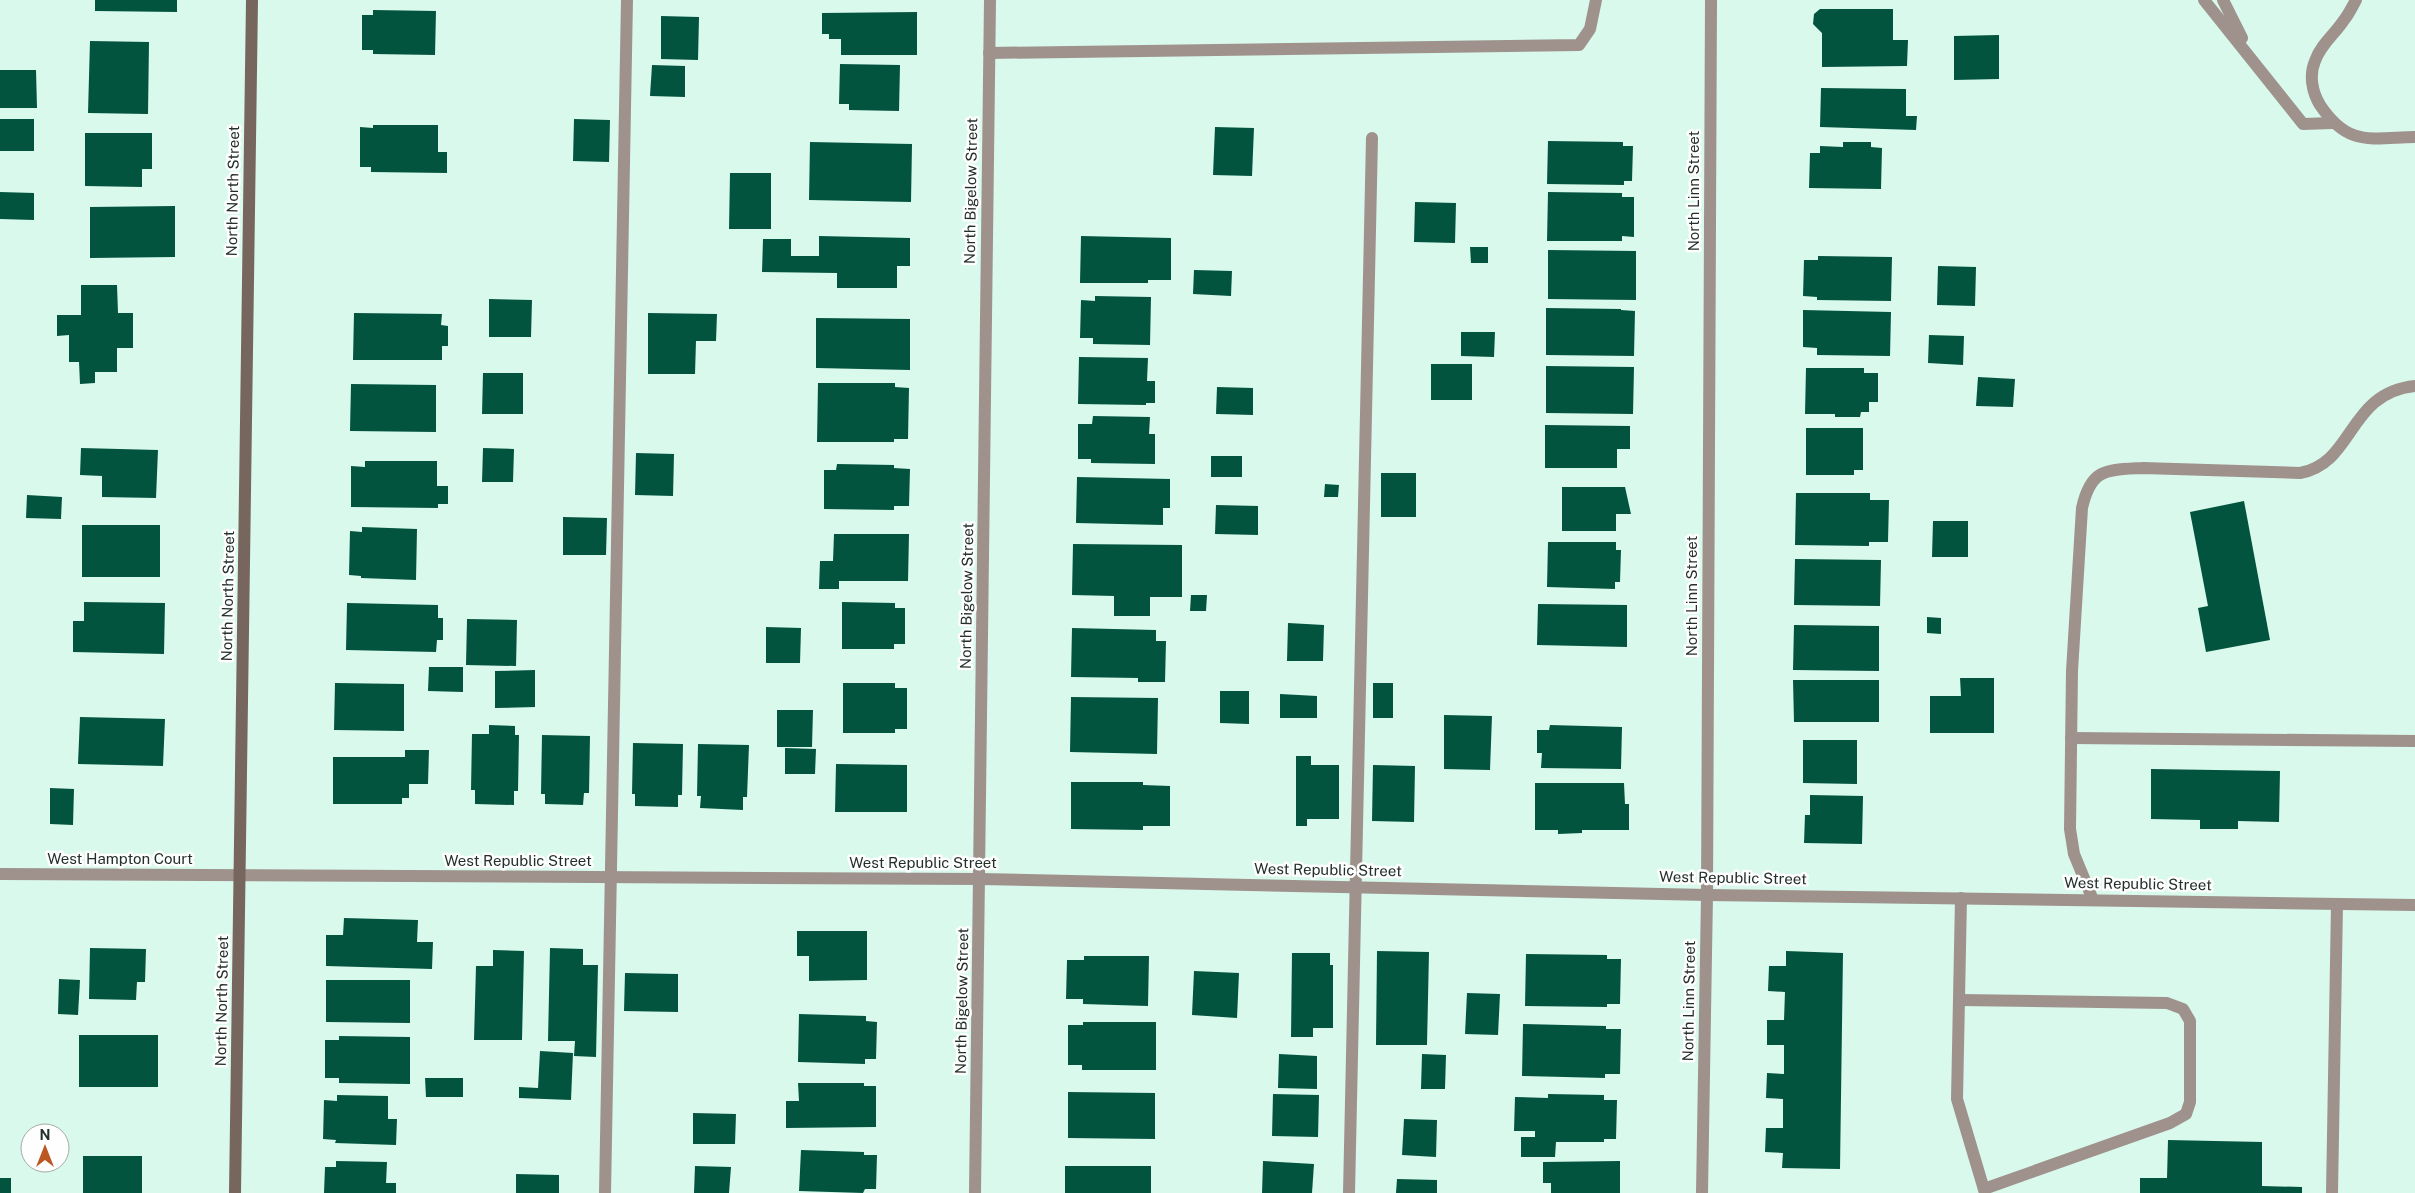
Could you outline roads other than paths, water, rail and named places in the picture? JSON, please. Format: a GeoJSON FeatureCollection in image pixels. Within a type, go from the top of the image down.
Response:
{"type":"FeatureCollection","features":[{"type":"Feature","properties":{"kind":"street","name":"North North Street"},"geometry":{"type":"LineString","coordinates":[[236,1193],[252,0]]}},
{"type":"Feature","properties":{"kind":"street"},"geometry":{"type":"LineString","coordinates":[[605,1193],[627,0]]}},
{"type":"Feature","properties":{"kind":"street","name":"North Bigelow Street"},"geometry":{"type":"LineString","coordinates":[[975,1193],[990,0]]}},
{"type":"Feature","properties":{"kind":"street"},"geometry":{"type":"LineString","coordinates":[[989,53],[1579,45],[1590,29],[1596,0]]}},
{"type":"Feature","properties":{"kind":"street","name":"North Linn Street"},"geometry":{"type":"LineString","coordinates":[[1702,1193],[1707,894],[1711,0]]}},
{"type":"Feature","properties":{"kind":"street"},"geometry":{"type":"LineString","coordinates":[[2204,0],[2303,124],[2332,123]]}},
{"type":"Feature","properties":{"kind":"street"},"geometry":{"type":"LineString","coordinates":[[2224,0],[2251,58]]}},
{"type":"Feature","properties":{"kind":"street"},"geometry":{"type":"LineString","coordinates":[[2356,0],[2344,20],[2321,48],[2315,60],[2311,75],[2317,100],[2332,123],[2346,133],[2363,138],[2415,137]]}},
{"type":"Feature","properties":{"kind":"street"},"geometry":{"type":"LineString","coordinates":[[1349,1193],[1372,138]]}},
{"type":"Feature","properties":{"kind":"street"},"geometry":{"type":"LineString","coordinates":[[2093,900],[2074,854],[2070,829],[2072,670],[2082,508],[2086,490],[2092,479],[2102,473],[2143,468],[2300,473],[2313,471],[2342,445],[2356,422],[2371,404],[2387,393],[2402,387],[2415,386]]}},
{"type":"Feature","properties":{"kind":"street"},"geometry":{"type":"LineString","coordinates":[[2071,738],[2415,741]]}},
{"type":"Feature","properties":{"kind":"street","name":"West Hampton Court"},"geometry":{"type":"LineString","coordinates":[[0,874],[240,876]]}},
{"type":"Feature","properties":{"kind":"street","name":"West Republic Street"},"geometry":{"type":"LineString","coordinates":[[240,876],[980,879],[1707,894],[2415,905]]}},
{"type":"Feature","properties":{"kind":"street"},"geometry":{"type":"LineString","coordinates":[[1959,1000],[2167,1003],[2184,1009],[2190,1021],[2190,1102],[2186,1114],[2170,1124],[1985,1191],[1957,1099],[1959,1000],[1962,898]]}},
{"type":"Feature","properties":{"kind":"street"},"geometry":{"type":"LineString","coordinates":[[2332,1193],[2337,904]]}}]}
